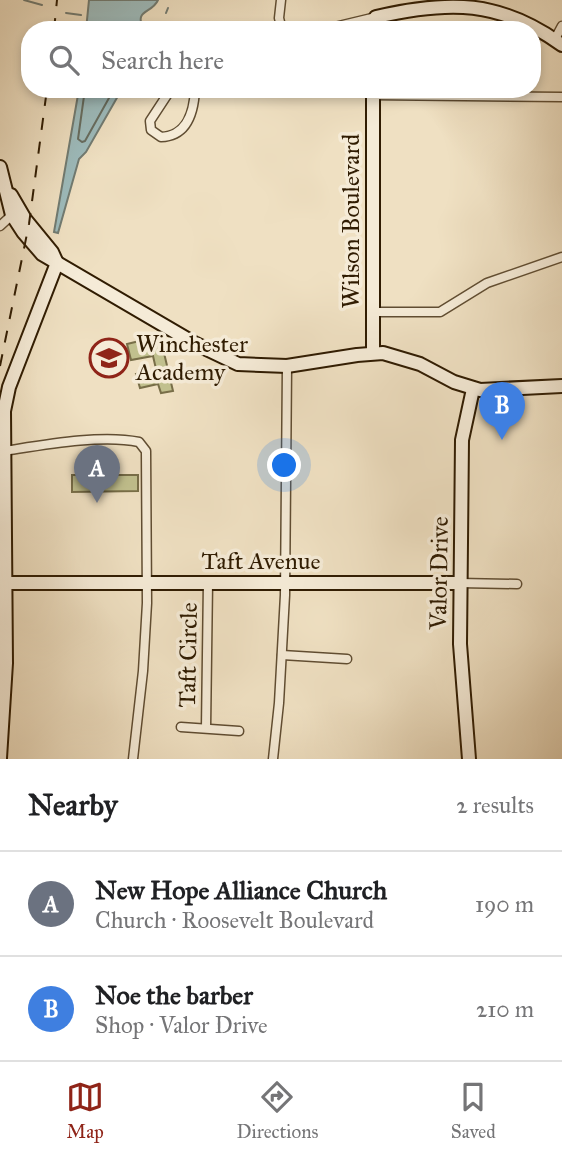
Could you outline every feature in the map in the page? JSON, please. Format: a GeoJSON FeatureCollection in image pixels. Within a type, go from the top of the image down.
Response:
{"type":"FeatureCollection","features":[{"type":"Feature","properties":{"kind":"street"},"geometry":{"type":"LineString","coordinates":[[280,21],[281,0]]}},
{"type":"Feature","properties":{"kind":"street"},"geometry":{"type":"LineString","coordinates":[[382,21],[444,3],[490,3],[526,21]]}},
{"type":"Feature","properties":{"kind":"street"},"geometry":{"type":"LineString","coordinates":[[541,31],[559,42],[562,26]]}},
{"type":"Feature","properties":{"kind":"street"},"geometry":{"type":"LineString","coordinates":[[541,96],[562,97]]}},
{"type":"Feature","properties":{"kind":"street"},"geometry":{"type":"LineString","coordinates":[[165,98],[150,121],[151,130],[161,137],[171,136],[189,120],[195,98]]}},
{"type":"Feature","properties":{"kind":"street","name":"Wilson Boulevard"},"geometry":{"type":"LineString","coordinates":[[373,98],[373,353]]}},
{"type":"Feature","properties":{"kind":"street"},"geometry":{"type":"LineString","coordinates":[[0,167],[12,215],[42,254],[221,357],[238,364],[286,366],[373,353],[391,355],[420,365],[473,388],[496,391],[562,386]]}},
{"type":"Feature","properties":{"kind":"street"},"geometry":{"type":"LineString","coordinates":[[0,758],[6,690],[6,399],[57,263],[6,187]]}},
{"type":"Feature","properties":{"kind":"street"},"geometry":{"type":"LineString","coordinates":[[0,226],[12,215]]}},
{"type":"Feature","properties":{"kind":"street"},"geometry":{"type":"LineString","coordinates":[[372,312],[440,312],[487,283],[562,257]]}},
{"type":"Feature","properties":{"kind":"street"},"geometry":{"type":"LineString","coordinates":[[273,759],[286,582],[286,366]]}},
{"type":"Feature","properties":{"kind":"street","name":"Valor Drive"},"geometry":{"type":"LineString","coordinates":[[468,759],[460,644],[461,440],[473,388]]}},
{"type":"Feature","properties":{"kind":"street"},"geometry":{"type":"LineString","coordinates":[[5,451],[71,441],[134,441],[142,445],[147,455],[148,582],[143,671],[133,759]]}},
{"type":"Feature","properties":{"kind":"street","name":"Taft Circle"},"geometry":{"type":"LineString","coordinates":[[206,728],[208,582]]}},
{"type":"Feature","properties":{"kind":"street","name":"Taft Avenue"},"geometry":{"type":"LineString","coordinates":[[5,583],[517,584]]}},
{"type":"Feature","properties":{"kind":"street"},"geometry":{"type":"LineString","coordinates":[[282,655],[347,659]]}},
{"type":"Feature","properties":{"kind":"street","name":"Taft Circle"},"geometry":{"type":"LineString","coordinates":[[180,727],[239,731]]}},
{"type":"Feature","properties":{"kind":"shaded area"},"geometry":{"type":"Polygon","coordinates":[[[160,336],[173,391],[161,393],[158,384],[140,388],[136,374],[156,369],[153,356],[131,360],[127,344],[160,336]]]}},
{"type":"Feature","properties":{"kind":"shaded area"},"geometry":{"type":"Polygon","coordinates":[[[72,475],[138,475],[138,491],[72,492],[72,475]]]}},
{"type":"Feature","properties":{"kind":"water"},"geometry":{"type":"Polygon","coordinates":[[[89,0],[158,0],[142,15],[141,21],[87,21],[89,0]]]}},
{"type":"Feature","properties":{"kind":"water"},"geometry":{"type":"Polygon","coordinates":[[[77,98],[117,98],[86,152],[79,159],[58,233],[54,232],[77,98]]]}},
{"type":"Feature","properties":{"kind":"waterway"},"geometry":{"type":"LineString","coordinates":[[24,0],[42,5]]}},
{"type":"Feature","properties":{"kind":"waterway"},"geometry":{"type":"LineString","coordinates":[[166,13],[168,8]]}},
{"type":"Feature","properties":{"kind":"waterway"},"geometry":{"type":"LineString","coordinates":[[66,13],[81,15]]}},
{"type":"Feature","properties":{"kind":"railway"},"geometry":{"type":"LineString","coordinates":[[55,21],[57,0]]}},
{"type":"Feature","properties":{"kind":"railway"},"geometry":{"type":"LineString","coordinates":[[0,366],[29,224],[46,98]]}},
{"type":"Feature","properties":{"kind":"place","name":"Winchester Academy"},"geometry":{"type":"Point","coordinates":[109,358]}},
{"type":"Feature","properties":{"kind":"place","name":"Noe the barber"},"geometry":{"type":"Point","coordinates":[502,440]}},
{"type":"Feature","properties":{"kind":"place","name":"New Hope Alliance Church"},"geometry":{"type":"Point","coordinates":[97,503]}}]}
